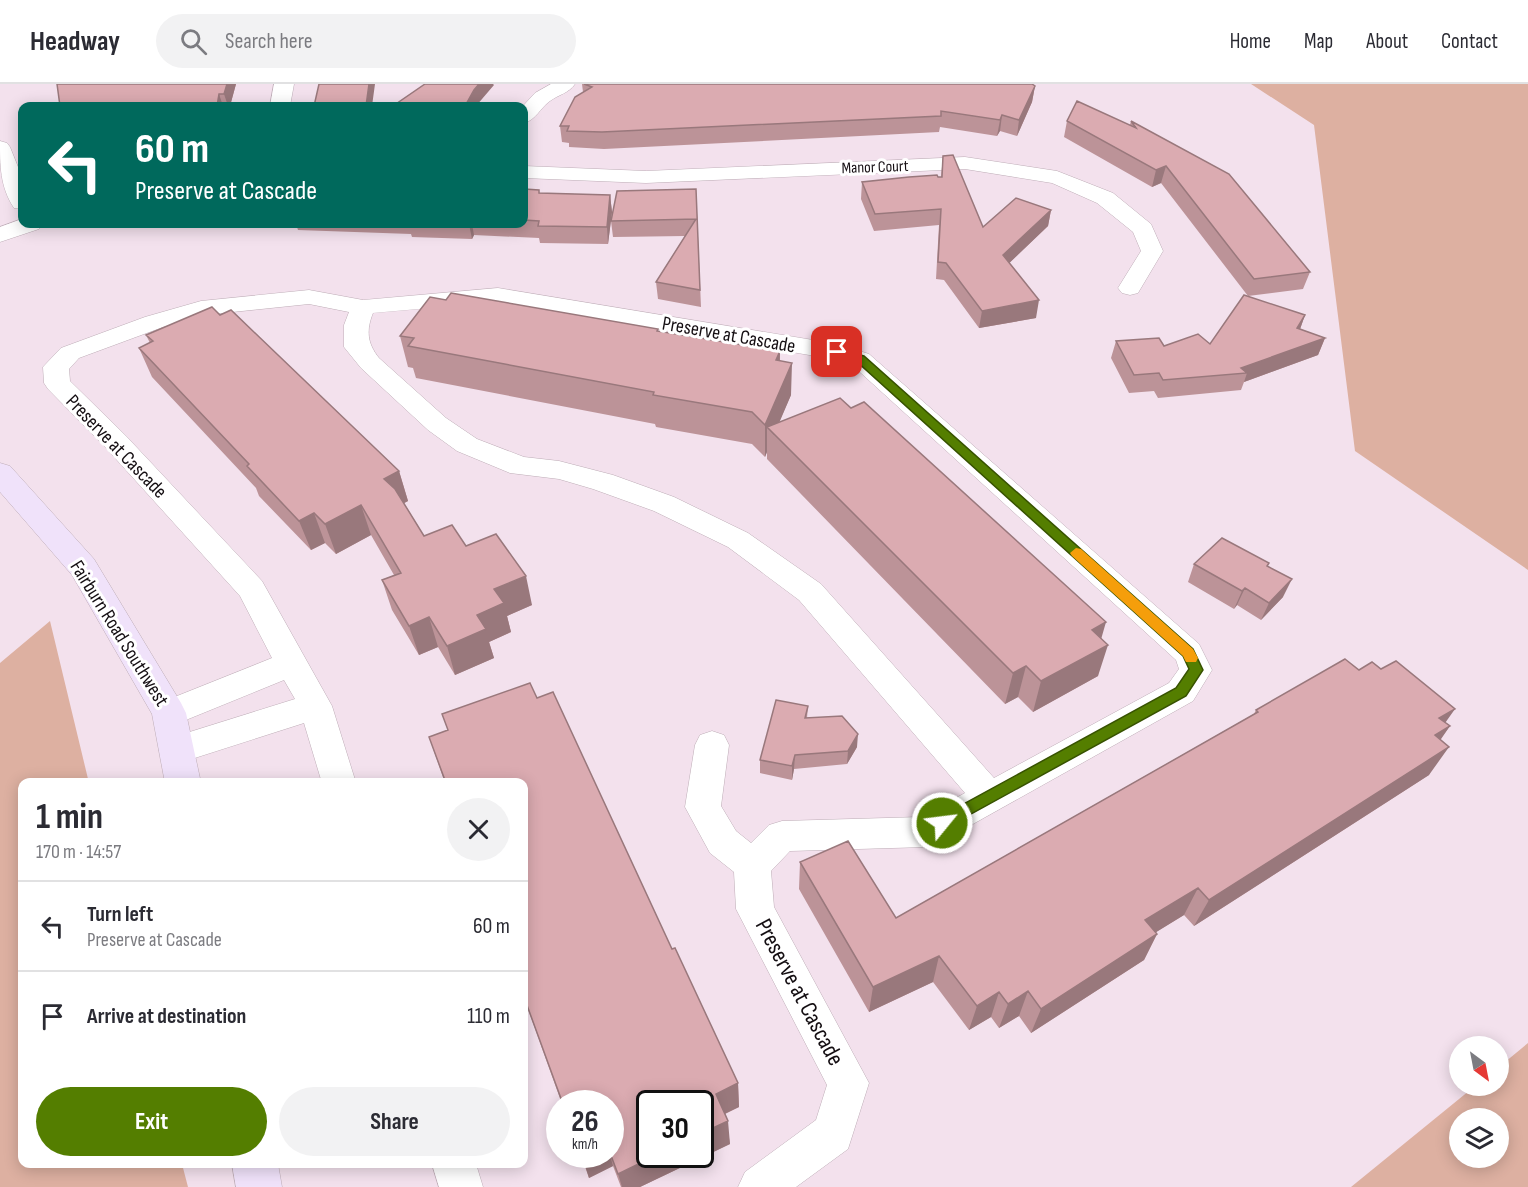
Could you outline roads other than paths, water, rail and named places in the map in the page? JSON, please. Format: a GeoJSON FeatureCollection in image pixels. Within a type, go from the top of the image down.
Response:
{"type":"FeatureCollection","features":[{"type":"Feature","properties":{"kind":"street"},"geometry":{"type":"LineString","coordinates":[[281,102],[284,84]]}},
{"type":"Feature","properties":{"kind":"street"},"geometry":{"type":"LineString","coordinates":[[528,113],[542,97],[565,84]]}},
{"type":"Feature","properties":{"kind":"street"},"geometry":{"type":"LineString","coordinates":[[0,147],[18,192]]}},
{"type":"Feature","properties":{"kind":"street","name":"Manor Court"},"geometry":{"type":"LineString","coordinates":[[528,172],[645,177],[965,162],[1057,177],[1105,198],[1143,229],[1152,251],[1130,288]]}},
{"type":"Feature","properties":{"kind":"street"},"geometry":{"type":"LineString","coordinates":[[0,235],[20,228]]}},
{"type":"Feature","properties":{"kind":"street","name":"Preserve at Cascade"},"geometry":{"type":"LineString","coordinates":[[337,778],[315,706],[251,589],[116,442],[57,383],[56,367],[70,353],[154,322],[201,308],[309,297],[363,307],[498,295],[837,352],[860,359],[1188,653],[1196,670],[1181,692],[926,832],[782,836],[752,865],[755,909],[848,1083],[833,1134],[760,1187]]}},
{"type":"Feature","properties":{"kind":"street"},"geometry":{"type":"LineString","coordinates":[[363,307],[356,325],[357,347],[370,363],[437,424],[467,445],[520,466],[559,470],[603,482],[664,504],[738,540],[810,592],[989,797]]}},
{"type":"Feature","properties":{"kind":"street","name":"Fairburn Road Southwest"},"geometry":{"type":"LineString","coordinates":[[0,473],[83,567],[169,713],[182,778]]}},
{"type":"Feature","properties":{"kind":"street"},"geometry":{"type":"LineString","coordinates":[[169,713],[292,663]]}},
{"type":"Feature","properties":{"kind":"street"},"geometry":{"type":"LineString","coordinates":[[176,750],[315,706]]}},
{"type":"Feature","properties":{"kind":"street"},"geometry":{"type":"LineString","coordinates":[[712,745],[703,807],[723,842],[752,865]]}},
{"type":"Feature","properties":{"kind":"street"},"geometry":{"type":"LineString","coordinates":[[256,1168],[259,1187]]}},
{"type":"Feature","properties":{"kind":"street"},"geometry":{"type":"LineString","coordinates":[[455,1168],[461,1187]]}}]}
